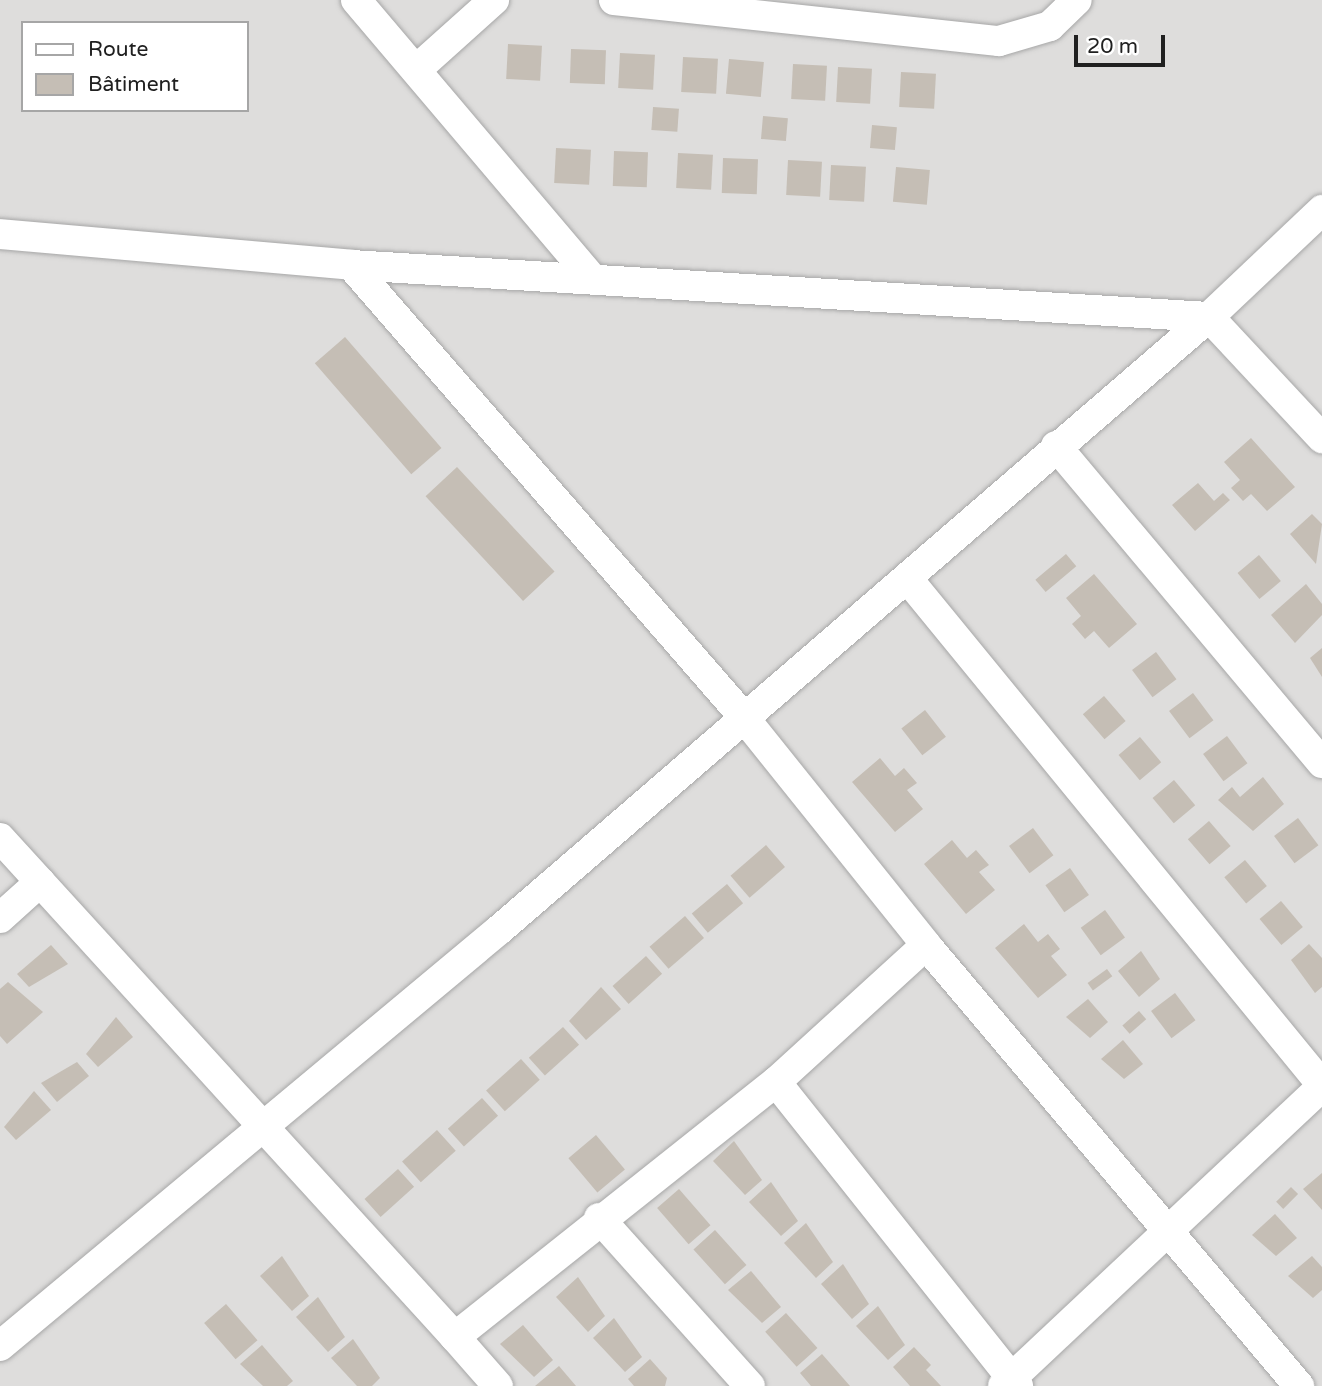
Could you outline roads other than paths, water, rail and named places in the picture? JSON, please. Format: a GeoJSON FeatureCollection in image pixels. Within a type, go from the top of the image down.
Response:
{"type":"FeatureCollection","features":[{"type":"Feature","properties":{"kind":"street"},"geometry":{"type":"LineString","coordinates":[[356,0],[591,278]]}},
{"type":"Feature","properties":{"kind":"street"},"geometry":{"type":"LineString","coordinates":[[416,70],[494,0]]}},
{"type":"Feature","properties":{"kind":"street"},"geometry":{"type":"LineString","coordinates":[[614,0],[999,41],[1050,26],[1077,0]]}},
{"type":"Feature","properties":{"kind":"street"},"geometry":{"type":"LineString","coordinates":[[0,1346],[262,1127],[742,715],[907,578],[1056,446],[1209,317],[1322,210]]}},
{"type":"Feature","properties":{"kind":"street"},"geometry":{"type":"LineString","coordinates":[[0,234],[351,265],[1209,317],[1322,438]]}},
{"type":"Feature","properties":{"kind":"street"},"geometry":{"type":"LineString","coordinates":[[351,265],[742,715],[926,945],[1299,1386]]}},
{"type":"Feature","properties":{"kind":"street"},"geometry":{"type":"LineString","coordinates":[[1056,446],[1322,763]]}},
{"type":"Feature","properties":{"kind":"street"},"geometry":{"type":"LineString","coordinates":[[776,1082],[1011,1383],[1166,1226],[1322,1086],[907,578]]}},
{"type":"Feature","properties":{"kind":"street"},"geometry":{"type":"LineString","coordinates":[[0,838],[498,1386]]}},
{"type":"Feature","properties":{"kind":"street"},"geometry":{"type":"LineString","coordinates":[[0,918],[40,882]]}},
{"type":"Feature","properties":{"kind":"street"},"geometry":{"type":"LineString","coordinates":[[455,1337],[599,1219],[776,1082],[926,945]]}},
{"type":"Feature","properties":{"kind":"street"},"geometry":{"type":"LineString","coordinates":[[599,1219],[750,1386]]}}]}
